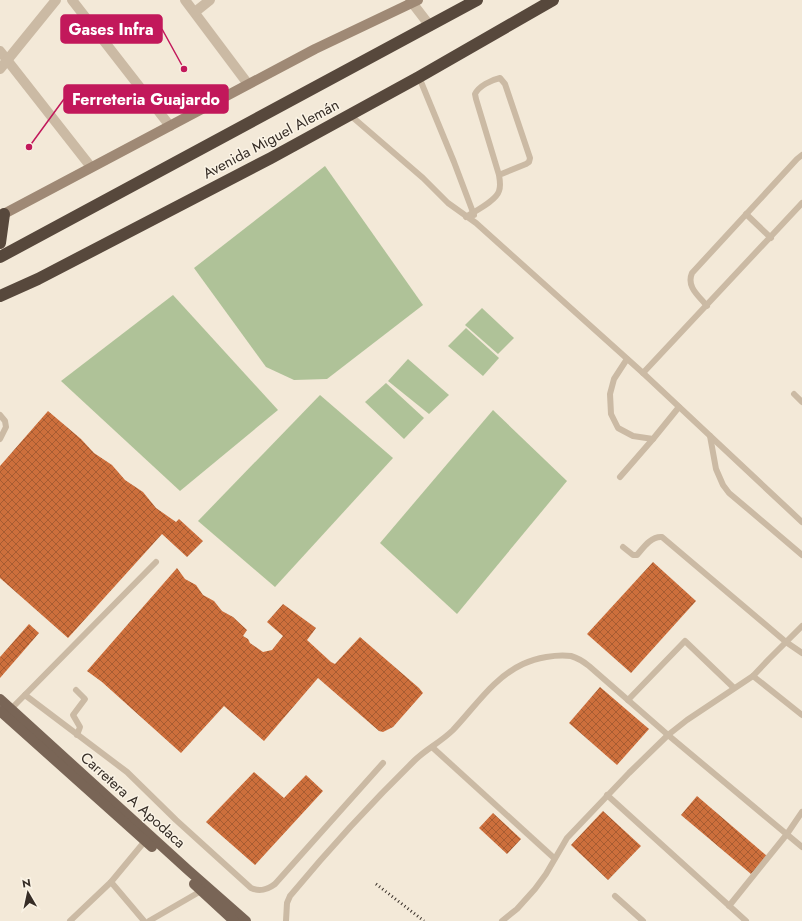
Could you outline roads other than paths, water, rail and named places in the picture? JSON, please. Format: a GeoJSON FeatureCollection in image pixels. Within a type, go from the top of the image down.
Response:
{"type":"FeatureCollection","features":[{"type":"Feature","properties":{"kind":"highway","name":"Avenida Miguel Alemán"},"geometry":{"type":"LineString","coordinates":[[0,257],[478,0]]}},
{"type":"Feature","properties":{"kind":"highway","name":"Avenida Miguel Alemán"},"geometry":{"type":"LineString","coordinates":[[0,296],[60,268],[271,158],[419,77],[553,0]]}},
{"type":"Feature","properties":{"kind":"highway"},"geometry":{"type":"LineString","coordinates":[[0,243],[2,215]]}},
{"type":"Feature","properties":{"kind":"main road","name":"Carretera A Apodaca"},"geometry":{"type":"LineString","coordinates":[[0,699],[5,712],[246,921]]}},
{"type":"Feature","properties":{"kind":"main road"},"geometry":{"type":"LineString","coordinates":[[5,712],[201,891],[230,920]]}},
{"type":"Feature","properties":{"kind":"street"},"geometry":{"type":"LineString","coordinates":[[0,69],[56,0]]}},
{"type":"Feature","properties":{"kind":"street"},"geometry":{"type":"LineString","coordinates":[[72,0],[170,126]]}},
{"type":"Feature","properties":{"kind":"street"},"geometry":{"type":"LineString","coordinates":[[185,0],[248,84]]}},
{"type":"Feature","properties":{"kind":"street"},"geometry":{"type":"LineString","coordinates":[[195,12],[210,0]]}},
{"type":"Feature","properties":{"kind":"street"},"geometry":{"type":"LineString","coordinates":[[2,215],[315,49],[413,1],[430,26]]}},
{"type":"Feature","properties":{"kind":"street"},"geometry":{"type":"LineString","coordinates":[[0,51],[91,167]]}},
{"type":"Feature","properties":{"kind":"lane"},"geometry":{"type":"LineString","coordinates":[[419,77],[454,162],[476,223]]}},
{"type":"Feature","properties":{"kind":"lane"},"geometry":{"type":"LineString","coordinates":[[466,217],[499,193],[499,175],[475,94],[481,87],[495,79],[500,78],[505,84],[530,158],[529,162],[526,164],[499,175]]}},
{"type":"Feature","properties":{"kind":"lane"},"geometry":{"type":"LineString","coordinates":[[350,115],[423,178],[448,203],[476,223],[643,373],[802,522]]}},
{"type":"Feature","properties":{"kind":"lane"},"geometry":{"type":"LineString","coordinates":[[707,306],[692,288],[690,282],[692,273],[802,155]]}},
{"type":"Feature","properties":{"kind":"lane"},"geometry":{"type":"LineString","coordinates":[[643,373],[802,204]]}},
{"type":"Feature","properties":{"kind":"lane"},"geometry":{"type":"LineString","coordinates":[[746,214],[771,238]]}},
{"type":"Feature","properties":{"kind":"lane"},"geometry":{"type":"LineString","coordinates":[[627,359],[614,378],[610,394],[611,414],[618,428],[633,436],[654,439]]}},
{"type":"Feature","properties":{"kind":"lane"},"geometry":{"type":"LineString","coordinates":[[794,394],[802,402]]}},
{"type":"Feature","properties":{"kind":"lane"},"geometry":{"type":"LineString","coordinates":[[620,477],[654,439],[679,407]]}},
{"type":"Feature","properties":{"kind":"lane"},"geometry":{"type":"LineString","coordinates":[[0,414],[5,421],[6,427],[0,439]]}},
{"type":"Feature","properties":{"kind":"lane"},"geometry":{"type":"LineString","coordinates":[[710,436],[716,469],[723,485],[748,509],[802,555]]}},
{"type":"Feature","properties":{"kind":"lane"},"geometry":{"type":"LineString","coordinates":[[623,547],[633,555],[637,555],[653,538],[662,538],[786,642],[802,653]]}},
{"type":"Feature","properties":{"kind":"lane"},"geometry":{"type":"LineString","coordinates":[[5,712],[25,695],[156,562]]}},
{"type":"Feature","properties":{"kind":"lane"},"geometry":{"type":"LineString","coordinates":[[502,921],[525,901],[535,889],[546,874],[567,838],[668,735],[687,720],[753,676],[802,626]]}},
{"type":"Feature","properties":{"kind":"lane"},"geometry":{"type":"LineString","coordinates":[[628,700],[685,641],[734,688]]}},
{"type":"Feature","properties":{"kind":"lane"},"geometry":{"type":"LineString","coordinates":[[286,921],[287,903],[290,896],[346,832],[416,758],[452,731],[502,678],[524,664],[540,659],[571,656],[589,666],[668,735],[802,847]]}},
{"type":"Feature","properties":{"kind":"lane"},"geometry":{"type":"LineString","coordinates":[[753,676],[802,715]]}},
{"type":"Feature","properties":{"kind":"lane"},"geometry":{"type":"LineString","coordinates":[[76,690],[85,698],[73,714],[80,727],[77,735]]}},
{"type":"Feature","properties":{"kind":"lane"},"geometry":{"type":"LineString","coordinates":[[25,695],[127,772],[182,826],[251,888],[256,890],[269,888],[275,884],[383,764]]}},
{"type":"Feature","properties":{"kind":"lane"},"geometry":{"type":"LineString","coordinates":[[432,747],[554,858]]}},
{"type":"Feature","properties":{"kind":"lane"},"geometry":{"type":"LineString","coordinates":[[608,795],[746,921]]}},
{"type":"Feature","properties":{"kind":"lane"},"geometry":{"type":"LineString","coordinates":[[729,906],[787,834],[802,812]]}},
{"type":"Feature","properties":{"kind":"lane"},"geometry":{"type":"LineString","coordinates":[[70,921],[111,882],[145,841]]}},
{"type":"Feature","properties":{"kind":"lane"},"geometry":{"type":"LineString","coordinates":[[111,882],[144,921]]}},
{"type":"Feature","properties":{"kind":"lane"},"geometry":{"type":"LineString","coordinates":[[149,921],[201,891]]}},
{"type":"Feature","properties":{"kind":"lane"},"geometry":{"type":"LineString","coordinates":[[615,896],[643,921]]}},
{"type":"Feature","properties":{"kind":"railway"},"geometry":{"type":"LineString","coordinates":[[376,884],[424,921]]}},
{"type":"Feature","properties":{"kind":"place","name":"Gases Infra"},"geometry":{"type":"Point","coordinates":[184,69]}},
{"type":"Feature","properties":{"kind":"place","name":"Ferreteria Guajardo"},"geometry":{"type":"Point","coordinates":[29,147]}}]}
